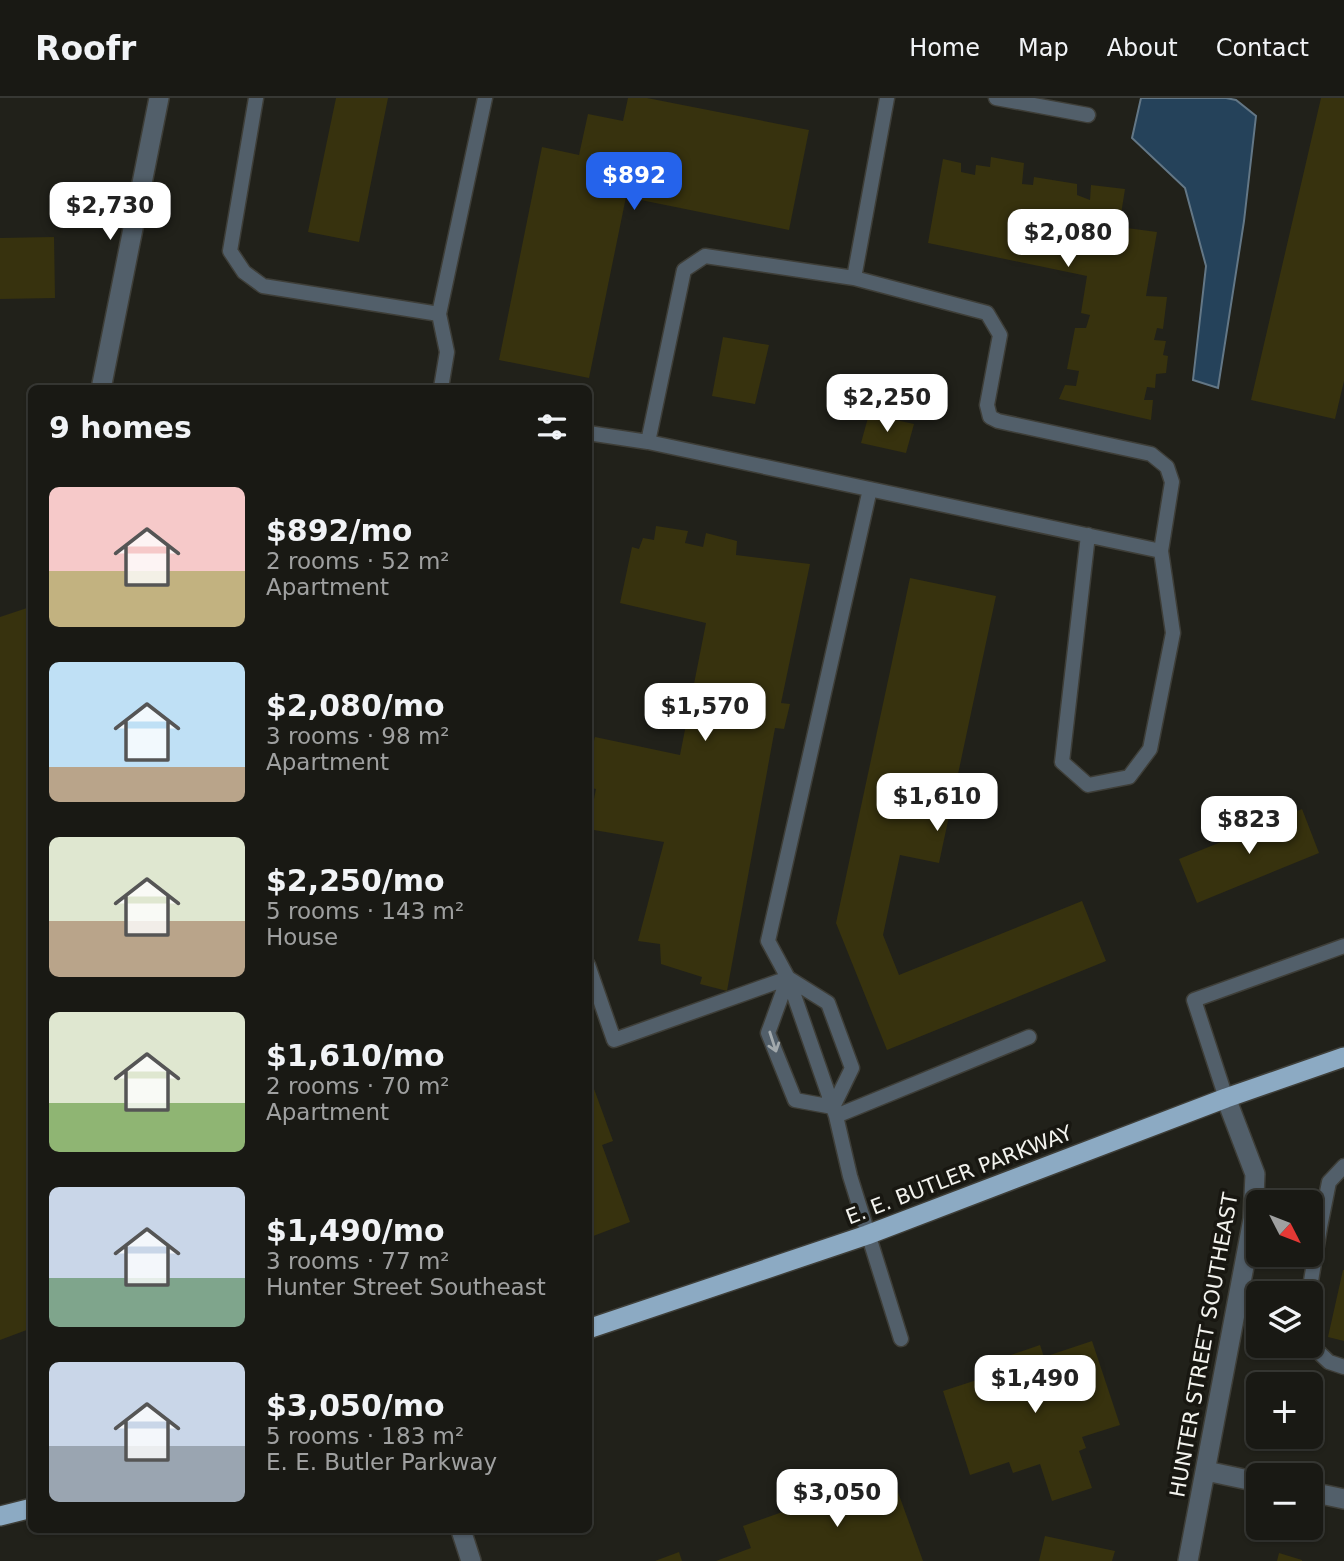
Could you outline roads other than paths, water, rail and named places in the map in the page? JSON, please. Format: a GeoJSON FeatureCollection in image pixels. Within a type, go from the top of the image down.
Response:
{"type":"FeatureCollection","features":[{"type":"Feature","properties":{"kind":"highway","name":"E. E. BUTLER PARKWAY"},"geometry":{"type":"LineString","coordinates":[[592,1328],[867,1235],[1226,1098],[1344,1057]]}},
{"type":"Feature","properties":{"kind":"highway"},"geometry":{"type":"LineString","coordinates":[[0,1516],[28,1509]]}},
{"type":"Feature","properties":{"kind":"street"},"geometry":{"type":"LineString","coordinates":[[102,385],[159,98]]}},
{"type":"Feature","properties":{"kind":"street","name":"HUNTER STREET SOUTHEAST"},"geometry":{"type":"LineString","coordinates":[[1226,1098],[1255,1174],[1255,1190]]}},
{"type":"Feature","properties":{"kind":"street","name":"HUNTER STREET SOUTHEAST"},"geometry":{"type":"LineString","coordinates":[[1188,1561],[1246,1267]]}},
{"type":"Feature","properties":{"kind":"street"},"geometry":{"type":"LineString","coordinates":[[1206,1471],[1246,1479]]}},
{"type":"Feature","properties":{"kind":"street"},"geometry":{"type":"LineString","coordinates":[[1323,1495],[1344,1499]]}},
{"type":"Feature","properties":{"kind":"street"},"geometry":{"type":"LineString","coordinates":[[462,1533],[471,1561]]}},
{"type":"Feature","properties":{"kind":"lane"},"geometry":{"type":"LineString","coordinates":[[257,98],[230,251],[244,272],[263,286],[439,314]]}},
{"type":"Feature","properties":{"kind":"lane"},"geometry":{"type":"LineString","coordinates":[[442,385],[447,352],[439,314],[485,98]]}},
{"type":"Feature","properties":{"kind":"lane"},"geometry":{"type":"LineString","coordinates":[[855,278],[887,98]]}},
{"type":"Feature","properties":{"kind":"lane"},"geometry":{"type":"LineString","coordinates":[[996,98],[1088,114]]}},
{"type":"Feature","properties":{"kind":"lane"},"geometry":{"type":"LineString","coordinates":[[648,442],[684,270],[705,256],[855,278],[987,313],[1000,335],[987,405],[990,417],[998,421],[1151,454],[1167,467],[1172,482],[1161,551],[1173,633],[1150,748],[1129,777],[1088,785],[1062,762],[1088,535]]}},
{"type":"Feature","properties":{"kind":"lane"},"geometry":{"type":"LineString","coordinates":[[592,434],[648,442],[1161,551]]}},
{"type":"Feature","properties":{"kind":"lane"},"geometry":{"type":"LineString","coordinates":[[870,489],[768,941],[788,978],[835,1112],[867,1235],[901,1339]]}},
{"type":"Feature","properties":{"kind":"lane"},"geometry":{"type":"LineString","coordinates":[[1226,1098],[1194,1000],[1344,946]]}},
{"type":"Feature","properties":{"kind":"lane"},"geometry":{"type":"LineString","coordinates":[[592,977],[614,1040],[788,978]]}},
{"type":"Feature","properties":{"kind":"lane"},"geometry":{"type":"LineString","coordinates":[[788,978],[828,1003],[852,1068],[835,1112]]}},
{"type":"Feature","properties":{"kind":"lane"},"geometry":{"type":"LineString","coordinates":[[788,978],[768,1033],[795,1100],[835,1112],[1029,1037]]}},
{"type":"Feature","properties":{"kind":"lane"},"geometry":{"type":"LineString","coordinates":[[1323,1201],[1329,1182],[1344,1166]]}},
{"type":"Feature","properties":{"kind":"lane"},"geometry":{"type":"LineString","coordinates":[[1323,1356],[1329,1362],[1344,1367]]}},
{"type":"Feature","properties":{"kind":"water"},"geometry":{"type":"Polygon","coordinates":[[[1141,98],[1226,98],[1236,100],[1256,116],[1244,221],[1218,388],[1193,380],[1206,266],[1185,188],[1132,138],[1141,98]]]}}]}
